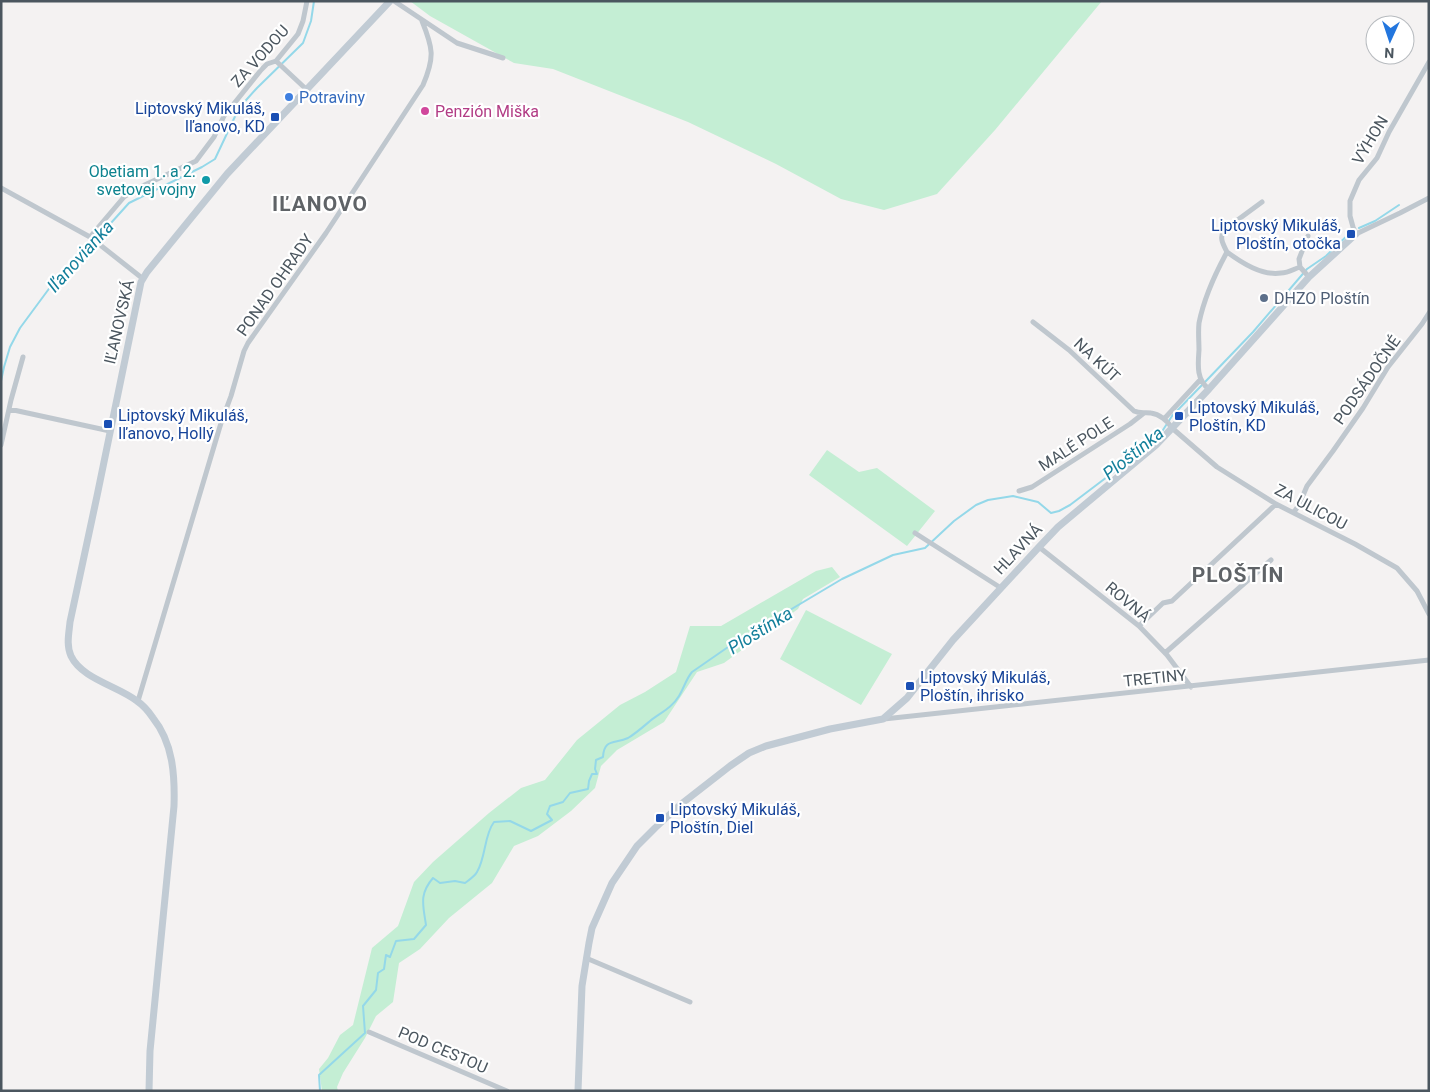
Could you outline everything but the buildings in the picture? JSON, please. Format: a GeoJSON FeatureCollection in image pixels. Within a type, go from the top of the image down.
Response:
{"type":"FeatureCollection","features":[{"type":"Feature","properties":{"kind":"street","name":"ZA VODOU"},"geometry":{"type":"LineString","coordinates":[[93,240],[124,197],[136,189],[196,160],[214,138],[224,116],[254,78],[267,64],[277,62],[298,34],[307,1]]}},
{"type":"Feature","properties":{"kind":"street","name":"IĽANOVSKÁ"},"geometry":{"type":"LineString","coordinates":[[149,1091],[150,1051],[173,818],[174,781],[172,759],[165,738],[154,718],[138,701],[85,672],[76,664],[71,655],[68,637],[142,278],[217,186],[390,1]]}},
{"type":"Feature","properties":{"kind":"street"},"geometry":{"type":"LineString","coordinates":[[394,1],[457,43],[503,58]]}},
{"type":"Feature","properties":{"kind":"street","name":"PONAD OHRADY"},"geometry":{"type":"LineString","coordinates":[[138,701],[244,351],[326,233],[423,85],[429,71],[432,56],[430,43],[422,20]]}},
{"type":"Feature","properties":{"kind":"street"},"geometry":{"type":"LineString","coordinates":[[277,62],[306,89]]}},
{"type":"Feature","properties":{"kind":"street","name":"VÝHON"},"geometry":{"type":"LineString","coordinates":[[1353,236],[1350,201],[1359,180],[1377,158],[1389,132],[1429,62]]}},
{"type":"Feature","properties":{"kind":"street"},"geometry":{"type":"LineString","coordinates":[[1,188],[93,240],[142,278]]}},
{"type":"Feature","properties":{"kind":"street"},"geometry":{"type":"LineString","coordinates":[[1227,252],[1216,271],[1199,325],[1198,357],[1201,381],[1208,387],[1305,272],[1353,236],[1429,198]]}},
{"type":"Feature","properties":{"kind":"street"},"geometry":{"type":"LineString","coordinates":[[1262,202],[1224,230],[1221,235],[1227,252],[1248,265],[1270,274],[1305,272]]}},
{"type":"Feature","properties":{"kind":"street"},"geometry":{"type":"LineString","coordinates":[[1305,272],[1299,259],[1308,236]]}},
{"type":"Feature","properties":{"kind":"street","name":"PODSÁDOČNÉ"},"geometry":{"type":"LineString","coordinates":[[1294,512],[1307,486],[1349,428],[1388,367],[1422,324],[1429,312]]}},
{"type":"Feature","properties":{"kind":"street","name":"NA KÚT"},"geometry":{"type":"LineString","coordinates":[[1033,322],[1070,350],[1131,409],[1137,413],[1154,413],[1168,423]]}},
{"type":"Feature","properties":{"kind":"street"},"geometry":{"type":"LineString","coordinates":[[1,445],[23,356]]}},
{"type":"Feature","properties":{"kind":"street"},"geometry":{"type":"LineString","coordinates":[[1168,423],[1201,381]]}},
{"type":"Feature","properties":{"kind":"street","name":"HLAVNÁ"},"geometry":{"type":"LineString","coordinates":[[883,719],[907,698],[953,640],[1058,527],[1156,445],[1168,423],[1180,419],[1208,387]]}},
{"type":"Feature","properties":{"kind":"street"},"geometry":{"type":"LineString","coordinates":[[9,409],[110,431]]}},
{"type":"Feature","properties":{"kind":"street","name":"MALÉ POLE"},"geometry":{"type":"LineString","coordinates":[[1019,491],[1032,487],[1144,413]]}},
{"type":"Feature","properties":{"kind":"street","name":"ZA ULICOU"},"geometry":{"type":"LineString","coordinates":[[1168,423],[1217,468],[1276,504],[1355,544],[1397,568],[1417,591],[1429,614]]}},
{"type":"Feature","properties":{"kind":"street"},"geometry":{"type":"LineString","coordinates":[[1139,626],[1163,603],[1172,600],[1276,504]]}},
{"type":"Feature","properties":{"kind":"street"},"geometry":{"type":"LineString","coordinates":[[915,533],[1001,588]]}},
{"type":"Feature","properties":{"kind":"street","name":"ROVNÁ"},"geometry":{"type":"LineString","coordinates":[[1039,547],[1139,626],[1165,653],[1191,687]]}},
{"type":"Feature","properties":{"kind":"street"},"geometry":{"type":"LineString","coordinates":[[1165,653],[1271,560]]}},
{"type":"Feature","properties":{"kind":"street","name":"TRETINY"},"geometry":{"type":"LineString","coordinates":[[883,719],[1429,660]]}},
{"type":"Feature","properties":{"kind":"street"},"geometry":{"type":"LineString","coordinates":[[578,1091],[582,986],[592,928],[602,902],[617,874],[637,846],[680,805],[730,766],[755,750],[830,729],[883,719]]}},
{"type":"Feature","properties":{"kind":"street"},"geometry":{"type":"LineString","coordinates":[[586,958],[690,1002]]}},
{"type":"Feature","properties":{"kind":"street","name":"POD CESTOU"},"geometry":{"type":"LineString","coordinates":[[369,1032],[507,1091]]}},
{"type":"Feature","properties":{"kind":"green space"},"geometry":{"type":"Polygon","coordinates":[[[410,1],[1102,1],[995,130],[937,194],[884,210],[841,199],[776,164],[688,122],[553,69],[514,63],[430,16],[410,1]]]}},
{"type":"Feature","properties":{"kind":"green space"},"geometry":{"type":"Polygon","coordinates":[[[827,450],[859,472],[877,468],[935,511],[907,546],[809,475],[827,450]]]}},
{"type":"Feature","properties":{"kind":"green space"},"geometry":{"type":"Polygon","coordinates":[[[832,567],[840,577],[803,599],[798,609],[724,663],[697,672],[664,722],[617,750],[601,766],[595,788],[571,811],[538,836],[514,846],[492,883],[449,918],[420,949],[399,963],[393,1002],[376,1016],[365,1038],[343,1073],[337,1087],[338,1091],[322,1091],[319,1069],[328,1058],[340,1035],[353,1025],[372,948],[398,926],[414,882],[433,862],[521,788],[545,780],[577,740],[620,705],[676,672],[690,626],[721,626],[816,571],[832,567]]]}},
{"type":"Feature","properties":{"kind":"green space"},"geometry":{"type":"Polygon","coordinates":[[[806,610],[892,654],[861,705],[780,659],[806,610]]]}},
{"type":"Feature","properties":{"kind":"waterway","name":"Iľanovianka"},"geometry":{"type":"LineString","coordinates":[[1,381],[10,347],[20,328],[51,286],[129,203],[215,159],[239,108],[303,43],[311,21],[314,1]]}},
{"type":"Feature","properties":{"kind":"waterway","name":"Ploštínka"},"geometry":{"type":"LineString","coordinates":[[1359,228],[1375,221],[1399,205]]}},
{"type":"Feature","properties":{"kind":"waterway","name":"Ploštínka"},"geometry":{"type":"LineString","coordinates":[[1205,382],[1253,332],[1307,269],[1326,256],[1351,232]]}},
{"type":"Feature","properties":{"kind":"waterway","name":"Ploštínka"},"geometry":{"type":"LineString","coordinates":[[320,1091],[319,1075],[365,1033],[363,1006],[376,990],[378,973],[384,969],[386,955],[390,957],[396,941],[414,939],[426,925],[423,900],[429,884],[433,878],[440,883],[455,881],[465,883],[473,876],[480,866],[488,833],[494,822],[510,821],[531,831],[552,820],[547,814],[550,806],[563,802],[570,793],[588,789],[592,774],[597,774],[595,769],[596,760],[603,757],[608,744],[628,738],[669,707],[679,696],[692,672],[731,645],[842,579],[893,555],[925,548],[954,521],[976,505],[988,500],[1013,496],[1038,502],[1051,513],[1070,505],[1144,449],[1161,433],[1172,416],[1202,385]]}},
{"type":"Feature","properties":{"kind":"place","name":"Potraviny"},"geometry":{"type":"Point","coordinates":[289,97]}},
{"type":"Feature","properties":{"kind":"place","name":"Penzión Miška"},"geometry":{"type":"Point","coordinates":[425,111]}},
{"type":"Feature","properties":{"kind":"place","name":"Liptovský Mikuláš, Iľanovo, KD"},"geometry":{"type":"Point","coordinates":[275,117]}},
{"type":"Feature","properties":{"kind":"place","name":"Obetiam 1. a 2. svetovej vojny"},"geometry":{"type":"Point","coordinates":[206,180]}},
{"type":"Feature","properties":{"kind":"place","name":"Liptovský Mikuláš, Ploštín, otočka"},"geometry":{"type":"Point","coordinates":[1351,234]}},
{"type":"Feature","properties":{"kind":"place","name":"DHZO Ploštín"},"geometry":{"type":"Point","coordinates":[1264,298]}},
{"type":"Feature","properties":{"kind":"place","name":"Liptovský Mikuláš, Ploštín, KD"},"geometry":{"type":"Point","coordinates":[1179,416]}},
{"type":"Feature","properties":{"kind":"place","name":"Liptovský Mikuláš, Iľanovo, Hollý"},"geometry":{"type":"Point","coordinates":[108,424]}},
{"type":"Feature","properties":{"kind":"place","name":"Liptovský Mikuláš, Ploštín, ihrisko"},"geometry":{"type":"Point","coordinates":[910,686]}},
{"type":"Feature","properties":{"kind":"place","name":"Liptovský Mikuláš, Ploštín, Diel"},"geometry":{"type":"Point","coordinates":[660,818]}},
{"type":"Feature","properties":{"kind":"district","name":"IĽANOVO"},"geometry":{"type":"Point","coordinates":[320,204]}},
{"type":"Feature","properties":{"kind":"district","name":"PLOŠTÍN"},"geometry":{"type":"Point","coordinates":[1238,575]}}]}
